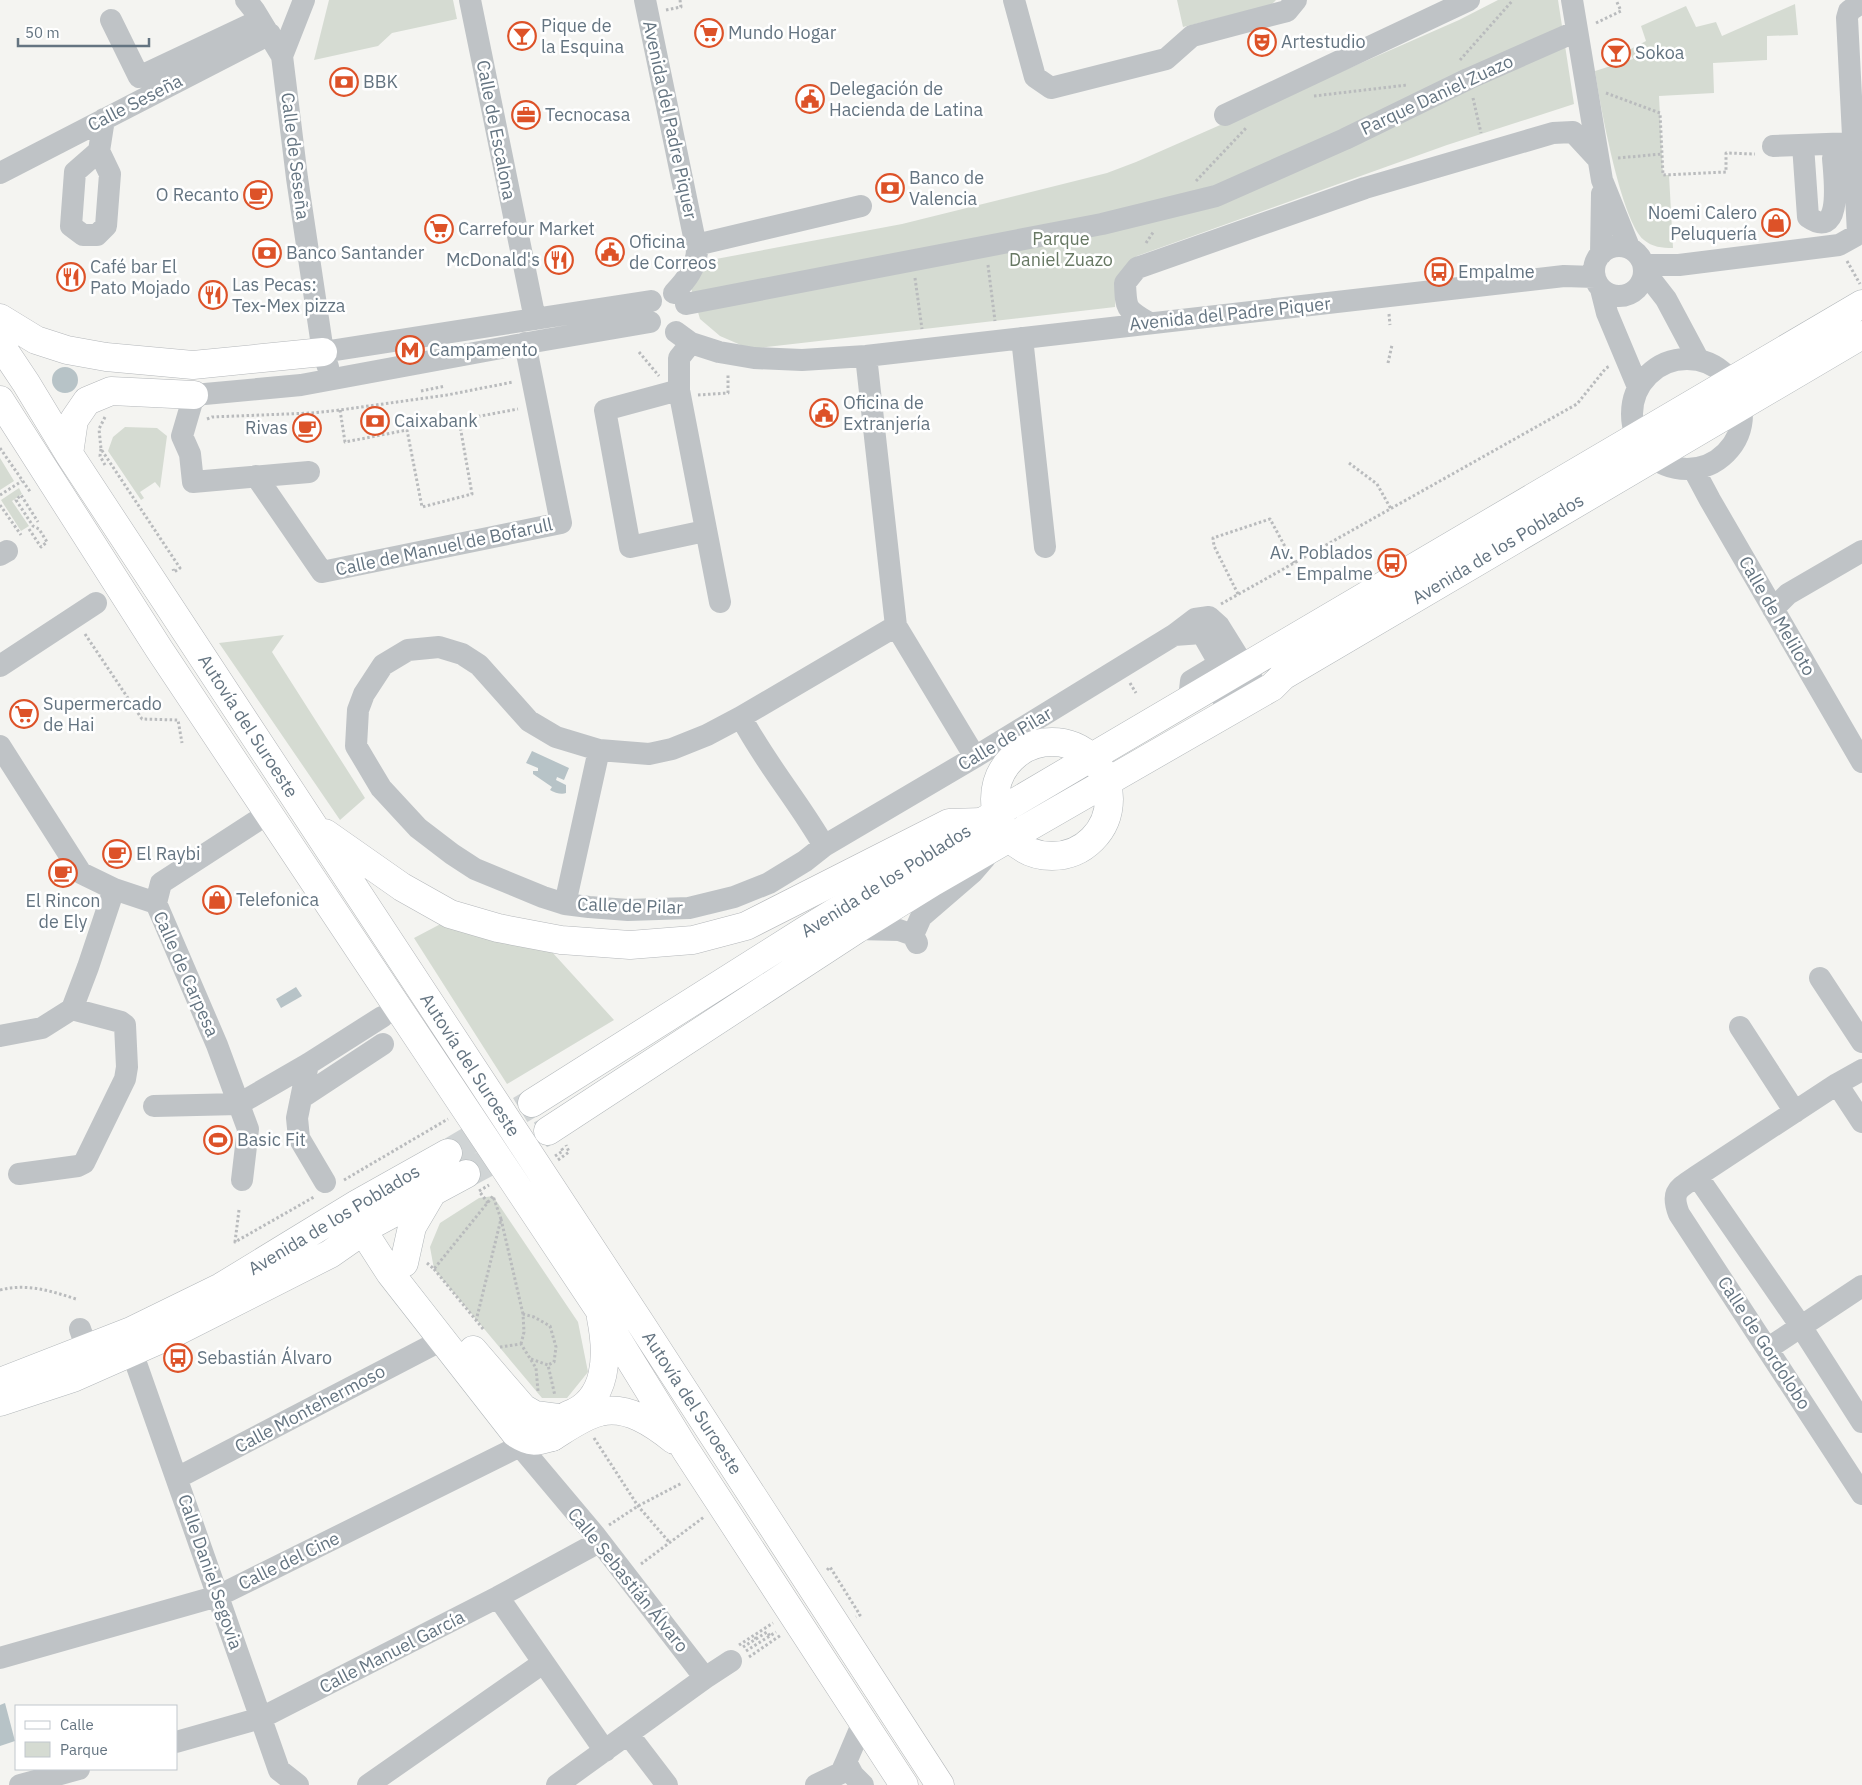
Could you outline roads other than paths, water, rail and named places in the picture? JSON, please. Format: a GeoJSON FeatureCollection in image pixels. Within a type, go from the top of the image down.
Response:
{"type":"FeatureCollection","features":[{"type":"Feature","properties":{"kind":"main road","name":"Avenida de los Poblados"},"geometry":{"type":"LineString","coordinates":[[532,1103],[796,936],[989,818],[1862,304]]}},
{"type":"Feature","properties":{"kind":"main road"},"geometry":{"type":"LineString","coordinates":[[0,318],[36,340],[67,350],[106,357],[193,365],[323,352]]}},
{"type":"Feature","properties":{"kind":"main road","name":"Avenida de los Poblados"},"geometry":{"type":"LineString","coordinates":[[548,1131],[857,929],[1003,841],[1272,687],[1292,671],[1862,335]]}},
{"type":"Feature","properties":{"kind":"main road","name":"Autovía del Suroeste"},"geometry":{"type":"LineString","coordinates":[[0,344],[311,824],[641,1324],[940,1785]]}},
{"type":"Feature","properties":{"kind":"main road"},"geometry":{"type":"LineString","coordinates":[[153,393],[156,362]]}},
{"type":"Feature","properties":{"kind":"main road"},"geometry":{"type":"LineString","coordinates":[[70,454],[74,420],[87,401],[111,391],[194,395]]}},
{"type":"Feature","properties":{"kind":"main road","name":"Autovía del Suroeste"},"geometry":{"type":"LineString","coordinates":[[0,400],[159,649],[600,1311],[682,1461],[863,1722],[904,1785]]}},
{"type":"Feature","properties":{"kind":"main road"},"geometry":{"type":"LineString","coordinates":[[1057,741],[1075,746],[1092,757],[1103,771],[1106,781],[1109,808],[1103,826],[1092,841],[1076,852],[1058,857],[1038,856],[1003,841],[989,818],[997,780],[1007,763],[1021,750],[1038,743],[1057,741]]}},
{"type":"Feature","properties":{"kind":"main road"},"geometry":{"type":"LineString","coordinates":[[311,824],[402,887],[450,914],[498,928],[561,940],[630,945],[693,940],[746,926],[949,823],[989,818]]}},
{"type":"Feature","properties":{"kind":"main road","name":"Avenida de los Poblados"},"geometry":{"type":"LineString","coordinates":[[0,1382],[84,1339],[131,1331],[361,1217],[448,1153]]}},
{"type":"Feature","properties":{"kind":"main road"},"geometry":{"type":"LineString","coordinates":[[330,1254],[361,1217],[477,1179]]}},
{"type":"Feature","properties":{"kind":"main road"},"geometry":{"type":"LineString","coordinates":[[433,1192],[412,1227],[404,1263],[442,1340],[515,1433],[546,1428],[600,1412],[616,1411],[637,1416],[654,1424],[682,1461]]}},
{"type":"Feature","properties":{"kind":"main road"},"geometry":{"type":"LineString","coordinates":[[361,1217],[404,1263],[488,1368],[523,1408],[546,1428]]}},
{"type":"Feature","properties":{"kind":"main road"},"geometry":{"type":"LineString","coordinates":[[0,1402],[73,1378],[168,1336],[330,1254],[355,1250],[404,1263]]}},
{"type":"Feature","properties":{"kind":"main road"},"geometry":{"type":"LineString","coordinates":[[546,1428],[577,1412],[597,1394],[602,1377],[606,1343],[600,1311]]}},
{"type":"Feature","properties":{"kind":"street","name":"Calle de Seseña"},"geometry":{"type":"LineString","coordinates":[[246,0],[282,56],[297,178],[323,352],[333,380]]}},
{"type":"Feature","properties":{"kind":"street"},"geometry":{"type":"LineString","coordinates":[[282,56],[304,0]]}},
{"type":"Feature","properties":{"kind":"street","name":"Calle de Escalona"},"geometry":{"type":"LineString","coordinates":[[471,0],[535,319]]}},
{"type":"Feature","properties":{"kind":"street","name":"Avenida del Padre Piquer"},"geometry":{"type":"LineString","coordinates":[[645,0],[696,245],[696,261],[686,280],[680,298]]}},
{"type":"Feature","properties":{"kind":"street"},"geometry":{"type":"LineString","coordinates":[[1014,0],[1036,76],[1051,88],[1166,59],[1192,36],[1287,11],[1296,0]]}},
{"type":"Feature","properties":{"kind":"street"},"geometry":{"type":"LineString","coordinates":[[1225,115],[1469,0]]}},
{"type":"Feature","properties":{"kind":"street"},"geometry":{"type":"LineString","coordinates":[[1572,0],[1583,28],[1604,166],[1629,248]]}},
{"type":"Feature","properties":{"kind":"street"},"geometry":{"type":"LineString","coordinates":[[1644,268],[1839,244],[1860,233],[1847,18],[1849,11],[1862,2]]}},
{"type":"Feature","properties":{"kind":"street"},"geometry":{"type":"LineString","coordinates":[[111,20],[140,76],[265,27]]}},
{"type":"Feature","properties":{"kind":"street","name":"Calle Seseña"},"geometry":{"type":"LineString","coordinates":[[0,173],[104,119],[265,27]]}},
{"type":"Feature","properties":{"kind":"street","name":"Parque Daniel Zuazo"},"geometry":{"type":"LineString","coordinates":[[680,298],[912,261],[1102,224],[1216,196],[1345,139],[1461,73],[1583,28]]}},
{"type":"Feature","properties":{"kind":"street"},"geometry":{"type":"LineString","coordinates":[[99,151],[104,119]]}},
{"type":"Feature","properties":{"kind":"street"},"geometry":{"type":"LineString","coordinates":[[1149,323],[1129,311],[1125,301],[1124,283],[1137,268],[1365,188],[1553,133],[1573,132],[1604,166],[1601,254],[1595,265],[1607,313],[1638,387]]}},
{"type":"Feature","properties":{"kind":"street"},"geometry":{"type":"LineString","coordinates":[[1773,146],[1854,143]]}},
{"type":"Feature","properties":{"kind":"street"},"geometry":{"type":"LineString","coordinates":[[1803,145],[1806,205],[1808,217],[1815,222],[1826,221],[1832,216],[1835,202],[1833,158]]}},
{"type":"Feature","properties":{"kind":"street"},"geometry":{"type":"LineString","coordinates":[[696,245],[861,206]]}},
{"type":"Feature","properties":{"kind":"street"},"geometry":{"type":"LineString","coordinates":[[1601,254],[1614,246],[1629,248],[1638,254],[1644,268],[1666,299],[1698,359]]}},
{"type":"Feature","properties":{"kind":"street","name":"Avenida del Padre Piquer"},"geometry":{"type":"LineString","coordinates":[[684,338],[718,352],[754,358],[802,360],[866,356],[1564,276],[1598,283],[1614,296],[1628,295],[1640,286],[1644,268]]}},
{"type":"Feature","properties":{"kind":"street"},"geometry":{"type":"LineString","coordinates":[[309,472],[193,482],[190,454],[182,436],[194,395],[301,385],[333,380],[525,343],[651,311],[662,293],[680,298],[689,312],[679,358],[682,392],[705,531],[720,602]]}},
{"type":"Feature","properties":{"kind":"street"},"geometry":{"type":"LineString","coordinates":[[323,352],[535,319],[651,311]]}},
{"type":"Feature","properties":{"kind":"street"},"geometry":{"type":"LineString","coordinates":[[651,311],[656,330],[684,338]]}},
{"type":"Feature","properties":{"kind":"street"},"geometry":{"type":"LineString","coordinates":[[1022,338],[1045,547]]}},
{"type":"Feature","properties":{"kind":"street","name":"Calle de Manuel de Bofarull"},"geometry":{"type":"LineString","coordinates":[[256,476],[322,572],[561,523],[525,343]]}},
{"type":"Feature","properties":{"kind":"street"},"geometry":{"type":"LineString","coordinates":[[866,356],[896,626],[975,758]]}},
{"type":"Feature","properties":{"kind":"street"},"geometry":{"type":"LineString","coordinates":[[1675,359],[1698,359],[1717,366],[1732,380],[1743,405],[1742,428],[1732,448],[1715,463],[1694,470],[1672,468],[1652,458],[1636,437],[1632,420],[1632,403],[1638,387],[1654,369],[1675,359]]}},
{"type":"Feature","properties":{"kind":"street"},"geometry":{"type":"LineString","coordinates":[[682,392],[605,410],[630,547],[705,531]]}},
{"type":"Feature","properties":{"kind":"street","name":"Calle de Meliloto"},"geometry":{"type":"LineString","coordinates":[[1694,470],[1860,755]]}},
{"type":"Feature","properties":{"kind":"street"},"geometry":{"type":"LineString","coordinates":[[1774,608],[1788,594],[1862,551]]}},
{"type":"Feature","properties":{"kind":"street"},"geometry":{"type":"LineString","coordinates":[[0,666],[96,603]]}},
{"type":"Feature","properties":{"kind":"street","name":"Calle de Pilar"},"geometry":{"type":"LineString","coordinates":[[896,626],[707,735],[672,749],[650,754],[598,750],[556,737],[529,721],[479,664],[462,654],[438,647],[408,650],[383,665],[364,694],[358,710],[356,746],[381,788],[418,828],[475,870],[565,904],[628,910],[689,908],[734,897],[769,883],[805,861],[824,846],[975,758],[1174,635],[1195,619],[1209,618],[1219,626],[1245,667]]}},
{"type":"Feature","properties":{"kind":"street","name":"Calle de Pilar"},"geometry":{"type":"LineString","coordinates":[[1174,635],[1202,633],[1218,661],[1216,666],[1191,681],[1189,699]]}},
{"type":"Feature","properties":{"kind":"street","name":"Avenida de los Poblados"},"geometry":{"type":"LineString","coordinates":[[1136,766],[1168,736],[1242,692],[1252,679],[1245,667]]}},
{"type":"Feature","properties":{"kind":"street"},"geometry":{"type":"LineString","coordinates":[[741,717],[752,737],[814,828],[824,846]]}},
{"type":"Feature","properties":{"kind":"street","name":"Calle de Carpesa"},"geometry":{"type":"LineString","coordinates":[[0,746],[81,873],[156,904],[217,1045],[248,1129],[242,1180]]}},
{"type":"Feature","properties":{"kind":"street"},"geometry":{"type":"LineString","coordinates":[[565,904],[598,750]]}},
{"type":"Feature","properties":{"kind":"street"},"geometry":{"type":"LineString","coordinates":[[156,904],[161,883],[255,822]]}},
{"type":"Feature","properties":{"kind":"street"},"geometry":{"type":"LineString","coordinates":[[857,929],[899,930],[915,939],[921,917],[972,873],[1003,841]]}},
{"type":"Feature","properties":{"kind":"street"},"geometry":{"type":"LineString","coordinates":[[0,1036],[42,1028],[72,1009],[114,888]]}},
{"type":"Feature","properties":{"kind":"street"},"geometry":{"type":"LineString","coordinates":[[1820,978],[1862,1042]]}},
{"type":"Feature","properties":{"kind":"street"},"geometry":{"type":"LineString","coordinates":[[19,1174],[78,1166],[84,1163],[125,1079],[127,1067],[125,1024],[72,1009]]}},
{"type":"Feature","properties":{"kind":"street"},"geometry":{"type":"LineString","coordinates":[[154,1106],[239,1104],[308,1064],[382,1017]]}},
{"type":"Feature","properties":{"kind":"street"},"geometry":{"type":"LineString","coordinates":[[1740,1027],[1795,1112]]}},
{"type":"Feature","properties":{"kind":"street"},"geometry":{"type":"LineString","coordinates":[[301,1098],[384,1044]]}},
{"type":"Feature","properties":{"kind":"street"},"geometry":{"type":"LineString","coordinates":[[308,1064],[297,1118],[298,1138],[324,1182]]}},
{"type":"Feature","properties":{"kind":"street"},"geometry":{"type":"LineString","coordinates":[[1862,1070],[1837,1084],[1697,1176],[1800,1325],[1862,1422]]}},
{"type":"Feature","properties":{"kind":"street"},"geometry":{"type":"LineString","coordinates":[[1837,1084],[1862,1122]]}},
{"type":"Feature","properties":{"kind":"street","name":"Calle de Gordolobo"},"geometry":{"type":"LineString","coordinates":[[1697,1176],[1677,1190],[1674,1201],[1679,1214],[1862,1494]]}},
{"type":"Feature","properties":{"kind":"street"},"geometry":{"type":"LineString","coordinates":[[1767,1349],[1800,1325],[1862,1286]]}},
{"type":"Feature","properties":{"kind":"street","name":"Calle Montehermoso"},"geometry":{"type":"LineString","coordinates":[[177,1478],[442,1340]]}},
{"type":"Feature","properties":{"kind":"street","name":"Calle Daniel Segovia"},"geometry":{"type":"LineString","coordinates":[[132,1352],[279,1770],[298,1785]]}},
{"type":"Feature","properties":{"kind":"street","name":"Calle Sebastián Álvaro"},"geometry":{"type":"LineString","coordinates":[[546,1428],[549,1483],[596,1538],[705,1678]]}},
{"type":"Feature","properties":{"kind":"street","name":"Calle del Cine"},"geometry":{"type":"LineString","coordinates":[[0,1658],[218,1596],[546,1428]]}},
{"type":"Feature","properties":{"kind":"street","name":"Calle Manuel García"},"geometry":{"type":"LineString","coordinates":[[178,1741],[261,1718],[498,1597],[596,1538]]}},
{"type":"Feature","properties":{"kind":"street"},"geometry":{"type":"LineString","coordinates":[[498,1597],[605,1751]]}},
{"type":"Feature","properties":{"kind":"street"},"geometry":{"type":"LineString","coordinates":[[557,1785],[737,1655]]}},
{"type":"Feature","properties":{"kind":"street"},"geometry":{"type":"LineString","coordinates":[[368,1785],[543,1663]]}},
{"type":"Feature","properties":{"kind":"street"},"geometry":{"type":"LineString","coordinates":[[827,1783],[840,1773],[863,1722]]}},
{"type":"Feature","properties":{"kind":"street"},"geometry":{"type":"LineString","coordinates":[[628,1734],[668,1785]]}},
{"type":"Feature","properties":{"kind":"street"},"geometry":{"type":"LineString","coordinates":[[846,1762],[862,1785]]}},
{"type":"Feature","properties":{"kind":"street"},"geometry":{"type":"LineString","coordinates":[[20,1785],[75,1770]]}},
{"type":"Feature","properties":{"kind":"tunnel"},"geometry":{"type":"LineString","coordinates":[[448,1153],[532,1103]]}},
{"type":"Feature","properties":{"kind":"tunnel"},"geometry":{"type":"LineString","coordinates":[[466,1174],[544,1133]]}},
{"type":"Feature","properties":{"kind":"place","name":"Mundo Hogar"},"geometry":{"type":"Point","coordinates":[709,33]}},
{"type":"Feature","properties":{"kind":"place","name":"Pique de la Esquina"},"geometry":{"type":"Point","coordinates":[522,36]}},
{"type":"Feature","properties":{"kind":"place","name":"Artestudio"},"geometry":{"type":"Point","coordinates":[1262,42]}},
{"type":"Feature","properties":{"kind":"place","name":"Sokoa"},"geometry":{"type":"Point","coordinates":[1616,53]}},
{"type":"Feature","properties":{"kind":"place","name":"BBK"},"geometry":{"type":"Point","coordinates":[344,82]}},
{"type":"Feature","properties":{"kind":"place","name":"Delegación de Hacienda de Latina"},"geometry":{"type":"Point","coordinates":[810,99]}},
{"type":"Feature","properties":{"kind":"place","name":"Tecnocasa"},"geometry":{"type":"Point","coordinates":[526,115]}},
{"type":"Feature","properties":{"kind":"place","name":"Banco de Valencia"},"geometry":{"type":"Point","coordinates":[890,188]}},
{"type":"Feature","properties":{"kind":"place","name":"O Recanto"},"geometry":{"type":"Point","coordinates":[258,195]}},
{"type":"Feature","properties":{"kind":"place","name":"Noemi Calero Peluquería"},"geometry":{"type":"Point","coordinates":[1776,223]}},
{"type":"Feature","properties":{"kind":"place","name":"Carrefour Market"},"geometry":{"type":"Point","coordinates":[439,229]}},
{"type":"Feature","properties":{"kind":"place","name":"Oficina de Correos"},"geometry":{"type":"Point","coordinates":[610,252]}},
{"type":"Feature","properties":{"kind":"place","name":"Banco Santander"},"geometry":{"type":"Point","coordinates":[267,253]}},
{"type":"Feature","properties":{"kind":"place","name":"McDonald's"},"geometry":{"type":"Point","coordinates":[559,260]}},
{"type":"Feature","properties":{"kind":"place","name":"Empalme"},"geometry":{"type":"Point","coordinates":[1439,272]}},
{"type":"Feature","properties":{"kind":"place","name":"Café bar El Pato Mojado"},"geometry":{"type":"Point","coordinates":[71,277]}},
{"type":"Feature","properties":{"kind":"place","name":"Las Pecas: Tex-Mex pizza"},"geometry":{"type":"Point","coordinates":[213,295]}},
{"type":"Feature","properties":{"kind":"place","name":"Campamento"},"geometry":{"type":"Point","coordinates":[410,350]}},
{"type":"Feature","properties":{"kind":"place","name":"Oficina de Extranjería"},"geometry":{"type":"Point","coordinates":[824,413]}},
{"type":"Feature","properties":{"kind":"place","name":"Caixabank"},"geometry":{"type":"Point","coordinates":[375,421]}},
{"type":"Feature","properties":{"kind":"place","name":"Rivas"},"geometry":{"type":"Point","coordinates":[307,428]}},
{"type":"Feature","properties":{"kind":"place","name":"Av. Poblados - Empalme"},"geometry":{"type":"Point","coordinates":[1392,563]}},
{"type":"Feature","properties":{"kind":"place","name":"Supermercado de Hai"},"geometry":{"type":"Point","coordinates":[24,714]}},
{"type":"Feature","properties":{"kind":"place","name":"El Raybi"},"geometry":{"type":"Point","coordinates":[117,854]}},
{"type":"Feature","properties":{"kind":"place","name":"El Rincon de Ely"},"geometry":{"type":"Point","coordinates":[63,873]}},
{"type":"Feature","properties":{"kind":"place","name":"Telefonica"},"geometry":{"type":"Point","coordinates":[217,900]}},
{"type":"Feature","properties":{"kind":"place","name":"Basic Fit"},"geometry":{"type":"Point","coordinates":[218,1140]}},
{"type":"Feature","properties":{"kind":"place","name":"Sebastián Álvaro"},"geometry":{"type":"Point","coordinates":[178,1358]}}]}
